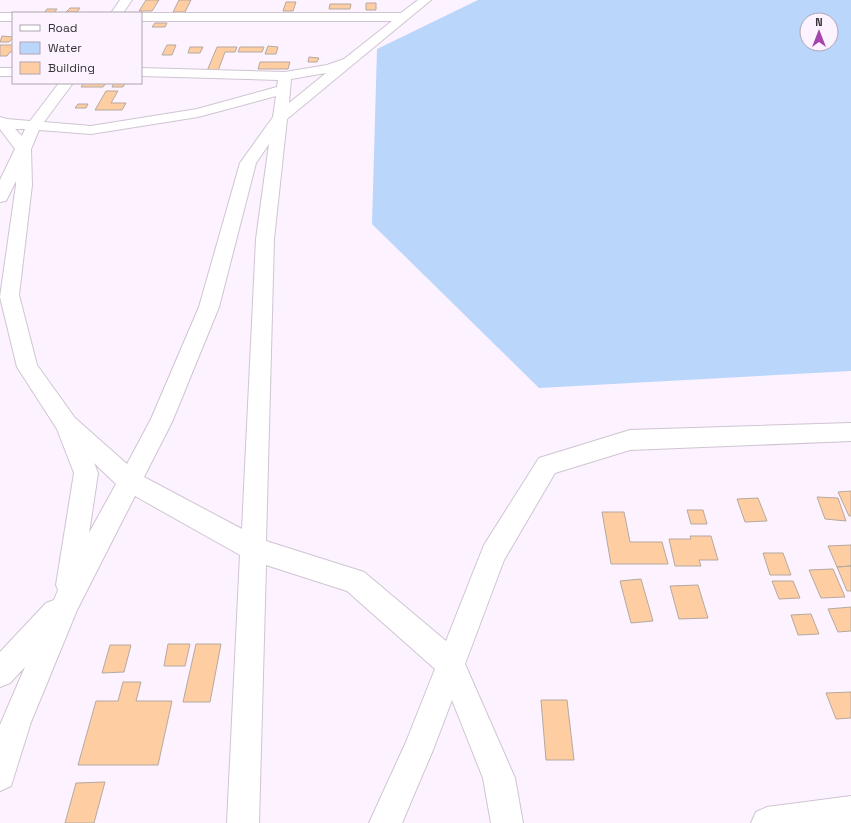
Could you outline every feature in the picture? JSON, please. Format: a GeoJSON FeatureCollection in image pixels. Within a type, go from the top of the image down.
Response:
{"type":"FeatureCollection","features":[{"type":"Feature","properties":{"kind":"street"},"geometry":{"type":"LineString","coordinates":[[118,12],[126,0]]}},
{"type":"Feature","properties":{"kind":"street"},"geometry":{"type":"LineString","coordinates":[[0,776],[16,722],[67,601],[161,422],[208,307],[248,163],[280,117],[425,0]]}},
{"type":"Feature","properties":{"kind":"street"},"geometry":{"type":"LineString","coordinates":[[142,17],[385,11],[404,17]]}},
{"type":"Feature","properties":{"kind":"street"},"geometry":{"type":"LineString","coordinates":[[0,17],[12,17]]}},
{"type":"Feature","properties":{"kind":"street"},"geometry":{"type":"LineString","coordinates":[[1,123],[91,130],[198,113],[284,82],[349,62]]}},
{"type":"Feature","properties":{"kind":"street"},"geometry":{"type":"LineString","coordinates":[[0,72],[12,72]]}},
{"type":"Feature","properties":{"kind":"street"},"geometry":{"type":"LineString","coordinates":[[142,72],[284,82]]}},
{"type":"Feature","properties":{"kind":"street"},"geometry":{"type":"LineString","coordinates":[[243,823],[265,239],[284,82]]}},
{"type":"Feature","properties":{"kind":"street"},"geometry":{"type":"LineString","coordinates":[[0,197],[34,126],[65,84]]}},
{"type":"Feature","properties":{"kind":"street"},"geometry":{"type":"LineString","coordinates":[[0,673],[67,601],[86,473],[67,426],[27,366],[9,295],[24,185],[24,148],[1,123]]}},
{"type":"Feature","properties":{"kind":"street"},"geometry":{"type":"LineString","coordinates":[[67,426],[130,482],[254,549],[355,581],[451,664],[499,778],[507,823]]}},
{"type":"Feature","properties":{"kind":"street"},"geometry":{"type":"LineString","coordinates":[[385,823],[418,750],[493,554],[547,465],[630,440],[851,432]]}},
{"type":"Feature","properties":{"kind":"street"},"geometry":{"type":"LineString","coordinates":[[767,823],[851,812]]}},
{"type":"Feature","properties":{"kind":"water"},"geometry":{"type":"Polygon","coordinates":[[[478,0],[851,0],[851,371],[539,388],[372,224],[377,49],[478,0]]]}},
{"type":"Feature","properties":{"kind":"building"},"geometry":{"type":"Polygon","coordinates":[[[146,0],[159,0],[152,11],[139,11],[146,0]]]}},
{"type":"Feature","properties":{"kind":"building"},"geometry":{"type":"Polygon","coordinates":[[[179,0],[191,0],[185,12],[173,12],[179,0]]]}},
{"type":"Feature","properties":{"kind":"building"},"geometry":{"type":"Polygon","coordinates":[[[286,2],[296,2],[293,11],[283,11],[286,2]]]}},
{"type":"Feature","properties":{"kind":"building"},"geometry":{"type":"Polygon","coordinates":[[[366,3],[376,3],[376,10],[366,10],[366,3]]]}},
{"type":"Feature","properties":{"kind":"building"},"geometry":{"type":"Polygon","coordinates":[[[330,4],[351,4],[350,9],[329,9],[330,4]]]}},
{"type":"Feature","properties":{"kind":"building"},"geometry":{"type":"Polygon","coordinates":[[[70,8],[80,8],[77,12],[66,12],[70,8]]]}},
{"type":"Feature","properties":{"kind":"building"},"geometry":{"type":"Polygon","coordinates":[[[47,9],[57,9],[55,12],[45,12],[47,9]]]}},
{"type":"Feature","properties":{"kind":"building"},"geometry":{"type":"Polygon","coordinates":[[[155,23],[167,23],[165,27],[152,27],[155,23]]]}},
{"type":"Feature","properties":{"kind":"building"},"geometry":{"type":"Polygon","coordinates":[[[2,36],[12,37],[9,42],[0,42],[2,36]]]}},
{"type":"Feature","properties":{"kind":"building"},"geometry":{"type":"Polygon","coordinates":[[[0,45],[12,45],[12,52],[10,52],[7,56],[0,56],[0,45]]]}},
{"type":"Feature","properties":{"kind":"building"},"geometry":{"type":"Polygon","coordinates":[[[167,45],[176,45],[172,55],[162,55],[167,45]]]}},
{"type":"Feature","properties":{"kind":"building"},"geometry":{"type":"Polygon","coordinates":[[[268,46],[278,47],[276,54],[265,54],[268,46]]]}},
{"type":"Feature","properties":{"kind":"building"},"geometry":{"type":"Polygon","coordinates":[[[190,47],[203,47],[200,53],[188,53],[190,47]]]}},
{"type":"Feature","properties":{"kind":"building"},"geometry":{"type":"Polygon","coordinates":[[[217,47],[237,47],[235,52],[225,52],[218,71],[207,71],[217,47]]]}},
{"type":"Feature","properties":{"kind":"building"},"geometry":{"type":"Polygon","coordinates":[[[240,47],[264,47],[262,52],[238,52],[240,47]]]}},
{"type":"Feature","properties":{"kind":"building"},"geometry":{"type":"Polygon","coordinates":[[[309,57],[319,58],[317,62],[308,62],[309,57]]]}},
{"type":"Feature","properties":{"kind":"building"},"geometry":{"type":"Polygon","coordinates":[[[260,62],[290,62],[288,69],[258,69],[260,62]]]}},
{"type":"Feature","properties":{"kind":"building"},"geometry":{"type":"Polygon","coordinates":[[[83,84],[105,84],[103,87],[81,87],[83,84]]]}},
{"type":"Feature","properties":{"kind":"building"},"geometry":{"type":"Polygon","coordinates":[[[114,84],[124,84],[123,87],[112,87],[114,84]]]}},
{"type":"Feature","properties":{"kind":"building"},"geometry":{"type":"Polygon","coordinates":[[[106,91],[118,91],[111,103],[126,103],[122,110],[95,110],[106,91]]]}},
{"type":"Feature","properties":{"kind":"building"},"geometry":{"type":"Polygon","coordinates":[[[78,104],[88,104],[86,108],[75,108],[78,104]]]}},
{"type":"Feature","properties":{"kind":"building"},"geometry":{"type":"Polygon","coordinates":[[[851,491],[851,516],[849,516],[838,492],[851,491]]]}},
{"type":"Feature","properties":{"kind":"building"},"geometry":{"type":"Polygon","coordinates":[[[817,497],[838,498],[846,521],[825,519],[817,497]]]}},
{"type":"Feature","properties":{"kind":"building"},"geometry":{"type":"Polygon","coordinates":[[[758,498],[767,521],[745,522],[737,499],[758,498]]]}},
{"type":"Feature","properties":{"kind":"building"},"geometry":{"type":"Polygon","coordinates":[[[687,510],[703,510],[707,524],[691,524],[687,510]]]}},
{"type":"Feature","properties":{"kind":"building"},"geometry":{"type":"Polygon","coordinates":[[[602,512],[624,512],[630,542],[662,542],[668,564],[611,564],[602,512]]]}},
{"type":"Feature","properties":{"kind":"building"},"geometry":{"type":"Polygon","coordinates":[[[690,536],[711,536],[718,560],[699,560],[701,566],[675,566],[669,539],[691,539],[690,536]]]}},
{"type":"Feature","properties":{"kind":"building"},"geometry":{"type":"Polygon","coordinates":[[[851,545],[851,566],[837,567],[828,546],[851,545]]]}},
{"type":"Feature","properties":{"kind":"building"},"geometry":{"type":"Polygon","coordinates":[[[763,553],[783,553],[791,575],[770,575],[763,553]]]}},
{"type":"Feature","properties":{"kind":"building"},"geometry":{"type":"Polygon","coordinates":[[[851,566],[851,591],[847,591],[837,567],[851,566]]]}},
{"type":"Feature","properties":{"kind":"building"},"geometry":{"type":"Polygon","coordinates":[[[833,569],[845,597],[821,598],[809,570],[833,569]]]}},
{"type":"Feature","properties":{"kind":"building"},"geometry":{"type":"Polygon","coordinates":[[[641,579],[653,621],[631,623],[620,581],[641,579]]]}},
{"type":"Feature","properties":{"kind":"building"},"geometry":{"type":"Polygon","coordinates":[[[772,581],[793,581],[800,598],[779,599],[772,581]]]}},
{"type":"Feature","properties":{"kind":"building"},"geometry":{"type":"Polygon","coordinates":[[[698,585],[708,618],[679,619],[670,586],[698,585]]]}},
{"type":"Feature","properties":{"kind":"building"},"geometry":{"type":"Polygon","coordinates":[[[851,607],[851,631],[838,632],[828,609],[851,607]]]}},
{"type":"Feature","properties":{"kind":"building"},"geometry":{"type":"Polygon","coordinates":[[[811,614],[819,634],[798,635],[791,615],[811,614]]]}},
{"type":"Feature","properties":{"kind":"building"},"geometry":{"type":"Polygon","coordinates":[[[168,644],[190,644],[185,666],[164,666],[168,644]]]}},
{"type":"Feature","properties":{"kind":"building"},"geometry":{"type":"Polygon","coordinates":[[[196,644],[221,644],[210,702],[183,702],[196,644]]]}},
{"type":"Feature","properties":{"kind":"building"},"geometry":{"type":"Polygon","coordinates":[[[110,645],[131,645],[124,672],[102,673],[110,645]]]}},
{"type":"Feature","properties":{"kind":"building"},"geometry":{"type":"Polygon","coordinates":[[[123,682],[141,682],[136,701],[172,701],[158,765],[78,765],[96,701],[118,701],[123,682]]]}},
{"type":"Feature","properties":{"kind":"building"},"geometry":{"type":"Polygon","coordinates":[[[851,692],[851,718],[836,719],[826,693],[851,692]]]}},
{"type":"Feature","properties":{"kind":"building"},"geometry":{"type":"Polygon","coordinates":[[[541,700],[567,700],[574,760],[546,760],[541,700]]]}},
{"type":"Feature","properties":{"kind":"building"},"geometry":{"type":"Polygon","coordinates":[[[105,782],[94,823],[65,823],[76,783],[105,782]]]}}]}
